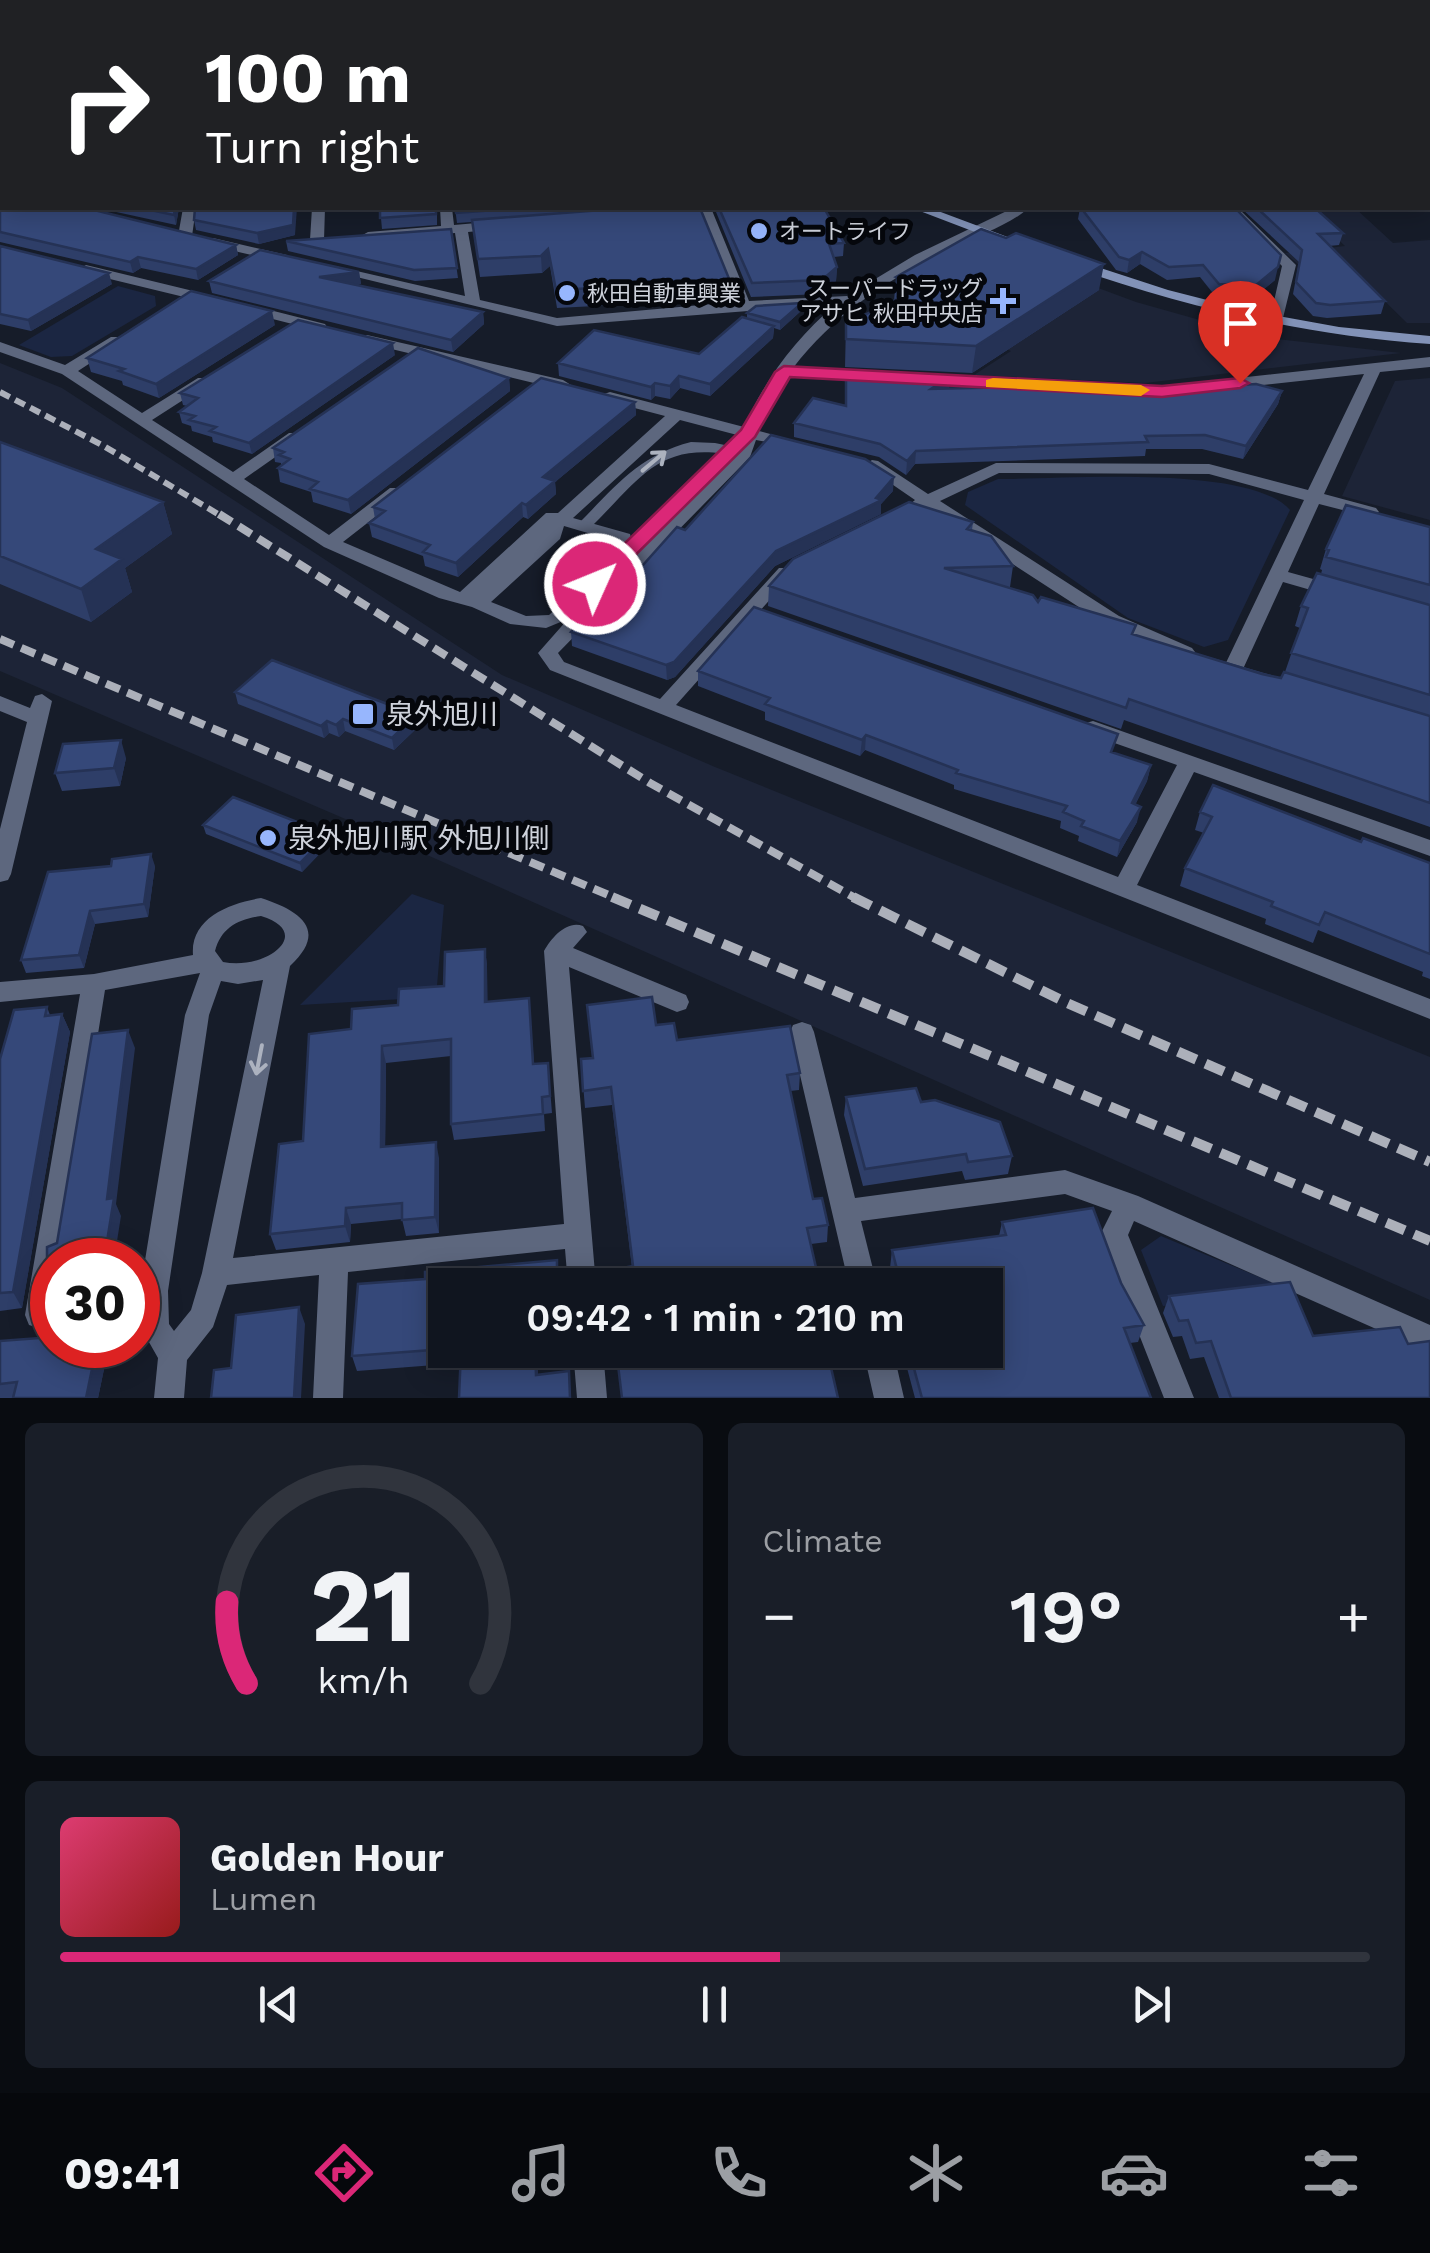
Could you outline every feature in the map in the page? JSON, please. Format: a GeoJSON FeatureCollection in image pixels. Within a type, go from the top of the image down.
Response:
{"type":"FeatureCollection","features":[{"type":"Feature","properties":{"kind":"street"},"geometry":{"type":"LineString","coordinates":[[186,236],[189,210]]}},
{"type":"Feature","properties":{"kind":"street"},"geometry":{"type":"LineString","coordinates":[[316,240],[318,210]]}},
{"type":"Feature","properties":{"kind":"street"},"geometry":{"type":"LineString","coordinates":[[447,210],[473,302]]}},
{"type":"Feature","properties":{"kind":"street"},"geometry":{"type":"LineString","coordinates":[[688,212],[699,210]]}},
{"type":"Feature","properties":{"kind":"street"},"geometry":{"type":"LineString","coordinates":[[705,210],[744,307]]}},
{"type":"Feature","properties":{"kind":"street"},"geometry":{"type":"LineString","coordinates":[[924,210],[1014,242]]}},
{"type":"Feature","properties":{"kind":"street"},"geometry":{"type":"LineString","coordinates":[[549,633],[741,445],[784,372],[822,322],[850,300],[920,258],[1018,210]]}},
{"type":"Feature","properties":{"kind":"street"},"geometry":{"type":"LineString","coordinates":[[1233,210],[1290,265],[1276,323]]}},
{"type":"Feature","properties":{"kind":"street"},"geometry":{"type":"LineString","coordinates":[[354,237],[520,224]]}},
{"type":"Feature","properties":{"kind":"street"},"geometry":{"type":"LineString","coordinates":[[168,232],[294,261]]}},
{"type":"Feature","properties":{"kind":"street"},"geometry":{"type":"LineString","coordinates":[[299,242],[335,238]]}},
{"type":"Feature","properties":{"kind":"street"},"geometry":{"type":"LineString","coordinates":[[174,304],[258,252],[282,244]]}},
{"type":"Feature","properties":{"kind":"street"},"geometry":{"type":"LineString","coordinates":[[1066,260],[1190,302],[1276,323],[1370,337],[1430,340]]}},
{"type":"Feature","properties":{"kind":"street"},"geometry":{"type":"LineString","coordinates":[[312,265],[557,322],[850,300]]}},
{"type":"Feature","properties":{"kind":"street"},"geometry":{"type":"LineString","coordinates":[[76,267],[332,330]]}},
{"type":"Feature","properties":{"kind":"street"},"geometry":{"type":"LineString","coordinates":[[282,331],[298,321]]}},
{"type":"Feature","properties":{"kind":"street"},"geometry":{"type":"LineString","coordinates":[[66,371],[128,333]]}},
{"type":"Feature","properties":{"kind":"street"},"geometry":{"type":"LineString","coordinates":[[349,334],[576,389]]}},
{"type":"Feature","properties":{"kind":"street"},"geometry":{"type":"LineString","coordinates":[[0,347],[66,371],[330,543],[549,633]]}},
{"type":"Feature","properties":{"kind":"street"},"geometry":{"type":"LineString","coordinates":[[401,362],[416,352]]}},
{"type":"Feature","properties":{"kind":"street"},"geometry":{"type":"LineString","coordinates":[[914,379],[1162,392],[1430,362]]}},
{"type":"Feature","properties":{"kind":"street"},"geometry":{"type":"LineString","coordinates":[[855,460],[872,465],[1112,620],[1226,667],[1280,575],[1374,368]]}},
{"type":"Feature","properties":{"kind":"street"},"geometry":{"type":"LineString","coordinates":[[141,420],[220,370]]}},
{"type":"Feature","properties":{"kind":"street"},"geometry":{"type":"LineString","coordinates":[[784,372],[895,378]]}},
{"type":"Feature","properties":{"kind":"street"},"geometry":{"type":"LineString","coordinates":[[526,392],[541,380]]}},
{"type":"Feature","properties":{"kind":"street"},"geometry":{"type":"LineString","coordinates":[[594,394],[671,413],[741,445],[802,447]]}},
{"type":"Feature","properties":{"kind":"street"},"geometry":{"type":"LineString","coordinates":[[471,601],[671,413]]}},
{"type":"Feature","properties":{"kind":"street"},"geometry":{"type":"LineString","coordinates":[[235,478],[311,425]]}},
{"type":"Feature","properties":{"kind":"street"},"geometry":{"type":"LineString","coordinates":[[741,445],[625,546],[595,584],[556,619],[549,633],[548,653],[556,666],[1125,886],[1430,1009]]}},
{"type":"Feature","properties":{"kind":"street"},"geometry":{"type":"LineString","coordinates":[[896,516],[996,468],[1209,469],[1397,520]]}},
{"type":"Feature","properties":{"kind":"street"},"geometry":{"type":"LineString","coordinates":[[330,543],[405,484]]}},
{"type":"Feature","properties":{"kind":"street"},"geometry":{"type":"LineString","coordinates":[[556,521],[584,526],[625,546]]}},
{"type":"Feature","properties":{"kind":"street"},"geometry":{"type":"LineString","coordinates":[[662,709],[761,614],[784,572],[800,564]]}},
{"type":"Feature","properties":{"kind":"street"},"geometry":{"type":"LineString","coordinates":[[1280,575],[1355,596]]}},
{"type":"Feature","properties":{"kind":"street"},"geometry":{"type":"LineString","coordinates":[[0,704],[40,710],[0,874]]}},
{"type":"Feature","properties":{"kind":"street"},"geometry":{"type":"LineString","coordinates":[[1080,724],[1430,848]]}},
{"type":"Feature","properties":{"kind":"street"},"geometry":{"type":"LineString","coordinates":[[1125,886],[1188,762]]}},
{"type":"Feature","properties":{"kind":"street"},"geometry":{"type":"LineString","coordinates":[[0,992],[94,983],[210,965],[240,977],[257,975],[278,964],[294,947],[295,924],[287,915],[261,906],[232,912],[220,920],[205,941],[210,965],[197,1015],[159,1238]]}},
{"type":"Feature","properties":{"kind":"street"},"geometry":{"type":"LineString","coordinates":[[575,932],[556,951],[581,1268]]}},
{"type":"Feature","properties":{"kind":"street"},"geometry":{"type":"LineString","coordinates":[[556,951],[677,1002]]}},
{"type":"Feature","properties":{"kind":"street"},"geometry":{"type":"LineString","coordinates":[[169,1398],[173,1355],[203,1317],[216,1273],[278,964]]}},
{"type":"Feature","properties":{"kind":"street"},"geometry":{"type":"LineString","coordinates":[[52,1238],[94,983]]}},
{"type":"Feature","properties":{"kind":"street"},"geometry":{"type":"LineString","coordinates":[[802,1032],[859,1268]]}},
{"type":"Feature","properties":{"kind":"street"},"geometry":{"type":"LineString","coordinates":[[846,1211],[1065,1182],[1128,1205],[1430,1339]]}},
{"type":"Feature","properties":{"kind":"street"},"geometry":{"type":"LineString","coordinates":[[1128,1205],[1114,1235],[1179,1398]]}},
{"type":"Feature","properties":{"kind":"street"},"geometry":{"type":"LineString","coordinates":[[216,1273],[578,1235]]}},
{"type":"Feature","properties":{"kind":"street"},"geometry":{"type":"LineString","coordinates":[[328,1398],[334,1262]]}},
{"type":"Feature","properties":{"kind":"street"},"geometry":{"type":"LineString","coordinates":[[160,1336],[173,1355]]}},
{"type":"Feature","properties":{"kind":"street"},"geometry":{"type":"LineString","coordinates":[[590,1368],[592,1398]]}},
{"type":"Feature","properties":{"kind":"street"},"geometry":{"type":"LineString","coordinates":[[882,1368],[889,1398]]}},
{"type":"Feature","properties":{"kind":"lane"},"geometry":{"type":"LineString","coordinates":[[584,526],[661,452],[684,446],[741,445]]}},
{"type":"Feature","properties":{"kind":"shaded area"},"geometry":{"type":"Polygon","coordinates":[[[1307,210],[1357,210],[1393,243],[1430,240],[1430,323],[1407,323],[1346,263],[1300,266],[1285,253],[1345,246],[1307,210]]]}},
{"type":"Feature","properties":{"kind":"shaded area"},"geometry":{"type":"Polygon","coordinates":[[[1001,252],[1136,302],[1260,337],[1401,353],[1145,383],[974,375],[1011,351],[891,303],[1001,252]]]}},
{"type":"Feature","properties":{"kind":"shaded area"},"geometry":{"type":"Polygon","coordinates":[[[118,286],[155,296],[156,306],[72,356],[51,357],[19,345],[118,286]]]}},
{"type":"Feature","properties":{"kind":"shaded area"},"geometry":{"type":"Polygon","coordinates":[[[0,363],[62,388],[502,675],[715,767],[1430,1057],[1430,1300],[364,827],[0,671],[0,363]]]}},
{"type":"Feature","properties":{"kind":"shaded area"},"geometry":{"type":"Polygon","coordinates":[[[1430,378],[1430,520],[1342,496],[1395,381],[1430,378]]]}},
{"type":"Feature","properties":{"kind":"shaded area"},"geometry":{"type":"Polygon","coordinates":[[[998,479],[1197,480],[1269,495],[1290,510],[1228,640],[1204,647],[1128,618],[965,505],[968,492],[998,479]]]}},
{"type":"Feature","properties":{"kind":"shaded area"},"geometry":{"type":"Polygon","coordinates":[[[412,894],[444,905],[436,997],[300,1005],[412,894]]]}},
{"type":"Feature","properties":{"kind":"shaded area"},"geometry":{"type":"Polygon","coordinates":[[[1161,1236],[1276,1284],[1270,1294],[1163,1306],[1141,1250],[1161,1236]]]}},
{"type":"Feature","properties":{"kind":"building"},"geometry":{"type":"Polygon","coordinates":[[[0,210],[94,210],[236,245],[196,269],[138,257],[130,262],[0,232],[0,210]]]}},
{"type":"Feature","properties":{"kind":"building"},"geometry":{"type":"Polygon","coordinates":[[[195,210],[294,210],[293,225],[257,233],[194,220],[195,210]]]}},
{"type":"Feature","properties":{"kind":"building"},"geometry":{"type":"Polygon","coordinates":[[[380,210],[436,210],[436,214],[380,218],[380,210]]]}},
{"type":"Feature","properties":{"kind":"building"},"geometry":{"type":"Polygon","coordinates":[[[455,210],[497,210],[456,213],[455,210]]]}},
{"type":"Feature","properties":{"kind":"building"},"geometry":{"type":"Polygon","coordinates":[[[602,210],[701,210],[730,281],[556,290],[548,249],[541,256],[478,259],[472,220],[602,210]]]}},
{"type":"Feature","properties":{"kind":"building"},"geometry":{"type":"Polygon","coordinates":[[[720,210],[825,210],[844,243],[829,244],[837,267],[822,280],[752,283],[720,210]]]}},
{"type":"Feature","properties":{"kind":"building"},"geometry":{"type":"Polygon","coordinates":[[[1083,210],[1237,210],[1281,255],[1278,267],[1255,286],[1219,284],[1203,265],[1169,267],[1142,252],[1129,260],[1119,257],[1083,210]]]}},
{"type":"Feature","properties":{"kind":"building"},"geometry":{"type":"Polygon","coordinates":[[[1259,210],[1317,210],[1343,233],[1318,234],[1385,301],[1316,303],[1296,282],[1302,250],[1259,210]]]}},
{"type":"Feature","properties":{"kind":"building"},"geometry":{"type":"Polygon","coordinates":[[[451,229],[457,268],[414,270],[286,241],[451,229]]]}},
{"type":"Feature","properties":{"kind":"building"},"geometry":{"type":"Polygon","coordinates":[[[981,229],[1006,238],[1016,233],[1104,264],[976,346],[846,339],[846,324],[922,287],[896,277],[981,229]]]}},
{"type":"Feature","properties":{"kind":"building"},"geometry":{"type":"Polygon","coordinates":[[[0,246],[109,273],[28,320],[0,314],[0,246]]]}},
{"type":"Feature","properties":{"kind":"building"},"geometry":{"type":"Polygon","coordinates":[[[260,250],[359,272],[319,277],[483,312],[451,340],[209,281],[260,250]]]}},
{"type":"Feature","properties":{"kind":"building"},"geometry":{"type":"Polygon","coordinates":[[[191,291],[272,311],[156,384],[87,358],[191,291]]]}},
{"type":"Feature","properties":{"kind":"building"},"geometry":{"type":"Polygon","coordinates":[[[802,303],[780,322],[747,313],[756,306],[802,303]]]}},
{"type":"Feature","properties":{"kind":"building"},"geometry":{"type":"Polygon","coordinates":[[[742,317],[774,326],[710,384],[679,376],[670,386],[655,383],[651,387],[558,363],[594,330],[699,354],[742,317]]]}},
{"type":"Feature","properties":{"kind":"building"},"geometry":{"type":"Polygon","coordinates":[[[298,320],[393,343],[249,443],[210,431],[216,427],[189,420],[195,416],[179,412],[198,398],[180,393],[298,320]]]}},
{"type":"Feature","properties":{"kind":"building"},"geometry":{"type":"Polygon","coordinates":[[[418,348],[509,378],[348,500],[310,489],[318,482],[278,468],[290,459],[273,448],[418,348]]]}},
{"type":"Feature","properties":{"kind":"building"},"geometry":{"type":"Polygon","coordinates":[[[846,370],[950,376],[931,389],[1069,386],[1071,391],[1133,392],[1256,384],[1282,391],[1246,446],[1205,435],[1145,436],[1148,442],[916,451],[907,461],[880,444],[794,423],[813,398],[846,406],[846,370]]]}},
{"type":"Feature","properties":{"kind":"building"},"geometry":{"type":"Polygon","coordinates":[[[541,378],[635,402],[543,477],[555,481],[526,505],[522,503],[456,563],[423,552],[430,545],[369,523],[385,511],[373,507],[541,378]]]}},
{"type":"Feature","properties":{"kind":"building"},"geometry":{"type":"Polygon","coordinates":[[[771,435],[865,459],[894,477],[876,498],[882,500],[776,551],[674,662],[666,665],[571,632],[620,582],[626,584],[677,527],[685,530],[771,435]]]}},
{"type":"Feature","properties":{"kind":"building"},"geometry":{"type":"Polygon","coordinates":[[[0,442],[163,502],[96,549],[122,559],[81,589],[0,556],[0,442]]]}},
{"type":"Feature","properties":{"kind":"building"},"geometry":{"type":"Polygon","coordinates":[[[909,502],[973,522],[967,529],[991,536],[1013,566],[944,568],[1033,595],[1038,602],[1041,597],[1136,625],[1132,634],[1262,674],[1281,678],[1284,672],[1430,716],[1430,803],[1129,699],[1126,708],[769,586],[793,559],[909,502]]]}},
{"type":"Feature","properties":{"kind":"building"},"geometry":{"type":"Polygon","coordinates":[[[1346,505],[1430,527],[1430,585],[1326,557],[1346,505]]]}},
{"type":"Feature","properties":{"kind":"building"},"geometry":{"type":"Polygon","coordinates":[[[1317,573],[1430,605],[1430,695],[1291,653],[1308,608],[1301,606],[1317,573]]]}},
{"type":"Feature","properties":{"kind":"building"},"geometry":{"type":"Polygon","coordinates":[[[754,607],[1118,734],[1111,752],[1151,765],[1132,803],[1141,807],[1120,841],[1081,826],[1084,821],[1063,812],[1067,806],[956,773],[958,770],[866,735],[862,740],[765,704],[770,698],[698,671],[754,607]]]}},
{"type":"Feature","properties":{"kind":"building"},"geometry":{"type":"Polygon","coordinates":[[[272,660],[416,715],[392,738],[343,719],[336,725],[327,721],[321,726],[235,692],[272,660]]]}},
{"type":"Feature","properties":{"kind":"building"},"geometry":{"type":"Polygon","coordinates":[[[121,740],[114,768],[55,773],[63,744],[121,740]]]}},
{"type":"Feature","properties":{"kind":"building"},"geometry":{"type":"Polygon","coordinates":[[[1213,785],[1361,842],[1363,838],[1430,863],[1430,954],[1325,912],[1319,925],[1271,906],[1273,902],[1185,868],[1212,817],[1200,812],[1213,785]]]}},
{"type":"Feature","properties":{"kind":"building","name":"泉外旭川駅 外旭川側"},"geometry":{"type":"Polygon","coordinates":[[[233,797],[328,834],[300,863],[203,825],[233,797]]]}},
{"type":"Feature","properties":{"kind":"building"},"geometry":{"type":"Polygon","coordinates":[[[151,854],[144,904],[90,911],[79,955],[21,960],[48,872],[111,866],[112,859],[151,854]]]}},
{"type":"Feature","properties":{"kind":"building"},"geometry":{"type":"Polygon","coordinates":[[[485,949],[485,1002],[529,998],[533,1064],[548,1063],[550,1096],[542,1097],[543,1114],[451,1124],[451,1039],[382,1046],[381,1147],[436,1142],[435,1217],[402,1220],[402,1203],[346,1208],[345,1226],[270,1234],[279,1144],[303,1141],[309,1034],[351,1029],[352,1009],[398,1005],[399,989],[444,986],[445,952],[485,949]]]}},
{"type":"Feature","properties":{"kind":"building"},"geometry":{"type":"Polygon","coordinates":[[[652,997],[656,1025],[674,1023],[677,1040],[790,1026],[800,1073],[787,1075],[813,1199],[822,1198],[828,1225],[807,1228],[816,1268],[622,1268],[633,1266],[611,1087],[583,1091],[581,1059],[593,1058],[587,1005],[652,997]]]}},
{"type":"Feature","properties":{"kind":"building"},"geometry":{"type":"Polygon","coordinates":[[[47,1007],[45,1016],[62,1014],[13,1292],[0,1293],[0,1059],[14,1010],[47,1007]]]}},
{"type":"Feature","properties":{"kind":"building"},"geometry":{"type":"Polygon","coordinates":[[[128,1030],[107,1199],[114,1198],[108,1238],[58,1238],[92,1034],[128,1030]]]}},
{"type":"Feature","properties":{"kind":"building"},"geometry":{"type":"Polygon","coordinates":[[[916,1088],[921,1102],[935,1100],[1000,1122],[1012,1156],[968,1162],[966,1154],[865,1169],[846,1097],[916,1088]]]}},
{"type":"Feature","properties":{"kind":"building"},"geometry":{"type":"Polygon","coordinates":[[[1093,1208],[1121,1283],[1144,1325],[1124,1328],[1151,1398],[922,1398],[914,1368],[1003,1368],[1003,1268],[897,1268],[892,1250],[1006,1235],[1002,1222],[1093,1208]]]}},
{"type":"Feature","properties":{"kind":"building"},"geometry":{"type":"Polygon","coordinates":[[[557,1260],[557,1268],[469,1268],[557,1260]]]}},
{"type":"Feature","properties":{"kind":"building"},"geometry":{"type":"Polygon","coordinates":[[[428,1272],[428,1350],[352,1356],[358,1284],[425,1279],[428,1272]]]}},
{"type":"Feature","properties":{"kind":"building"},"geometry":{"type":"Polygon","coordinates":[[[1290,1282],[1313,1336],[1400,1327],[1408,1344],[1430,1341],[1430,1398],[1231,1398],[1211,1341],[1196,1343],[1188,1320],[1179,1321],[1169,1296],[1290,1282]]]}},
{"type":"Feature","properties":{"kind":"building"},"geometry":{"type":"Polygon","coordinates":[[[299,1307],[294,1398],[211,1398],[214,1370],[231,1368],[236,1315],[299,1307]]]}},
{"type":"Feature","properties":{"kind":"building"},"geometry":{"type":"Polygon","coordinates":[[[30,1339],[30,1368],[92,1368],[86,1398],[13,1398],[17,1382],[0,1384],[0,1341],[30,1339]]]}},
{"type":"Feature","properties":{"kind":"building"},"geometry":{"type":"Polygon","coordinates":[[[460,1368],[536,1368],[536,1375],[569,1371],[570,1398],[459,1398],[460,1368]]]}},
{"type":"Feature","properties":{"kind":"building"},"geometry":{"type":"Polygon","coordinates":[[[618,1368],[831,1368],[838,1398],[622,1398],[618,1368]]]}},
{"type":"Feature","properties":{"kind":"railway"},"geometry":{"type":"LineString","coordinates":[[0,392],[102,445],[223,517]]}},
{"type":"Feature","properties":{"kind":"railway"},"geometry":{"type":"LineString","coordinates":[[219,514],[650,783],[857,899]]}},
{"type":"Feature","properties":{"kind":"railway"},"geometry":{"type":"LineString","coordinates":[[0,639],[618,899]]}},
{"type":"Feature","properties":{"kind":"railway"},"geometry":{"type":"LineString","coordinates":[[612,897],[1430,1241]]}},
{"type":"Feature","properties":{"kind":"railway"},"geometry":{"type":"LineString","coordinates":[[853,897],[857,899]]}},
{"type":"Feature","properties":{"kind":"railway"},"geometry":{"type":"LineString","coordinates":[[857,899],[1067,1003],[1430,1162]]}},
{"type":"Feature","properties":{"kind":"slow traffic"},"geometry":{"type":"LineString","coordinates":[[993,383],[1141,390]]}},
{"type":"Feature","properties":{"kind":"place","name":"オートライフ"},"geometry":{"type":"Point","coordinates":[759,231]}},
{"type":"Feature","properties":{"kind":"place","name":"秋田自動車興業"},"geometry":{"type":"Point","coordinates":[567,293]}},
{"type":"Feature","properties":{"kind":"place","name":"スーパードラッグ アサヒ 秋田中央店"},"geometry":{"type":"Point","coordinates":[1003,301]}},
{"type":"Feature","properties":{"kind":"place","name":"泉外旭川"},"geometry":{"type":"Point","coordinates":[363,714]}},
{"type":"Feature","properties":{"kind":"place","name":"泉外旭川駅 外旭川側"},"geometry":{"type":"Point","coordinates":[268,838]}},
{"type":"Feature","properties":{"kind":"route"},"geometry":{"type":"LineString","coordinates":[[595,584],[748,433],[784,372],[1162,392],[1240,383]]}}]}
